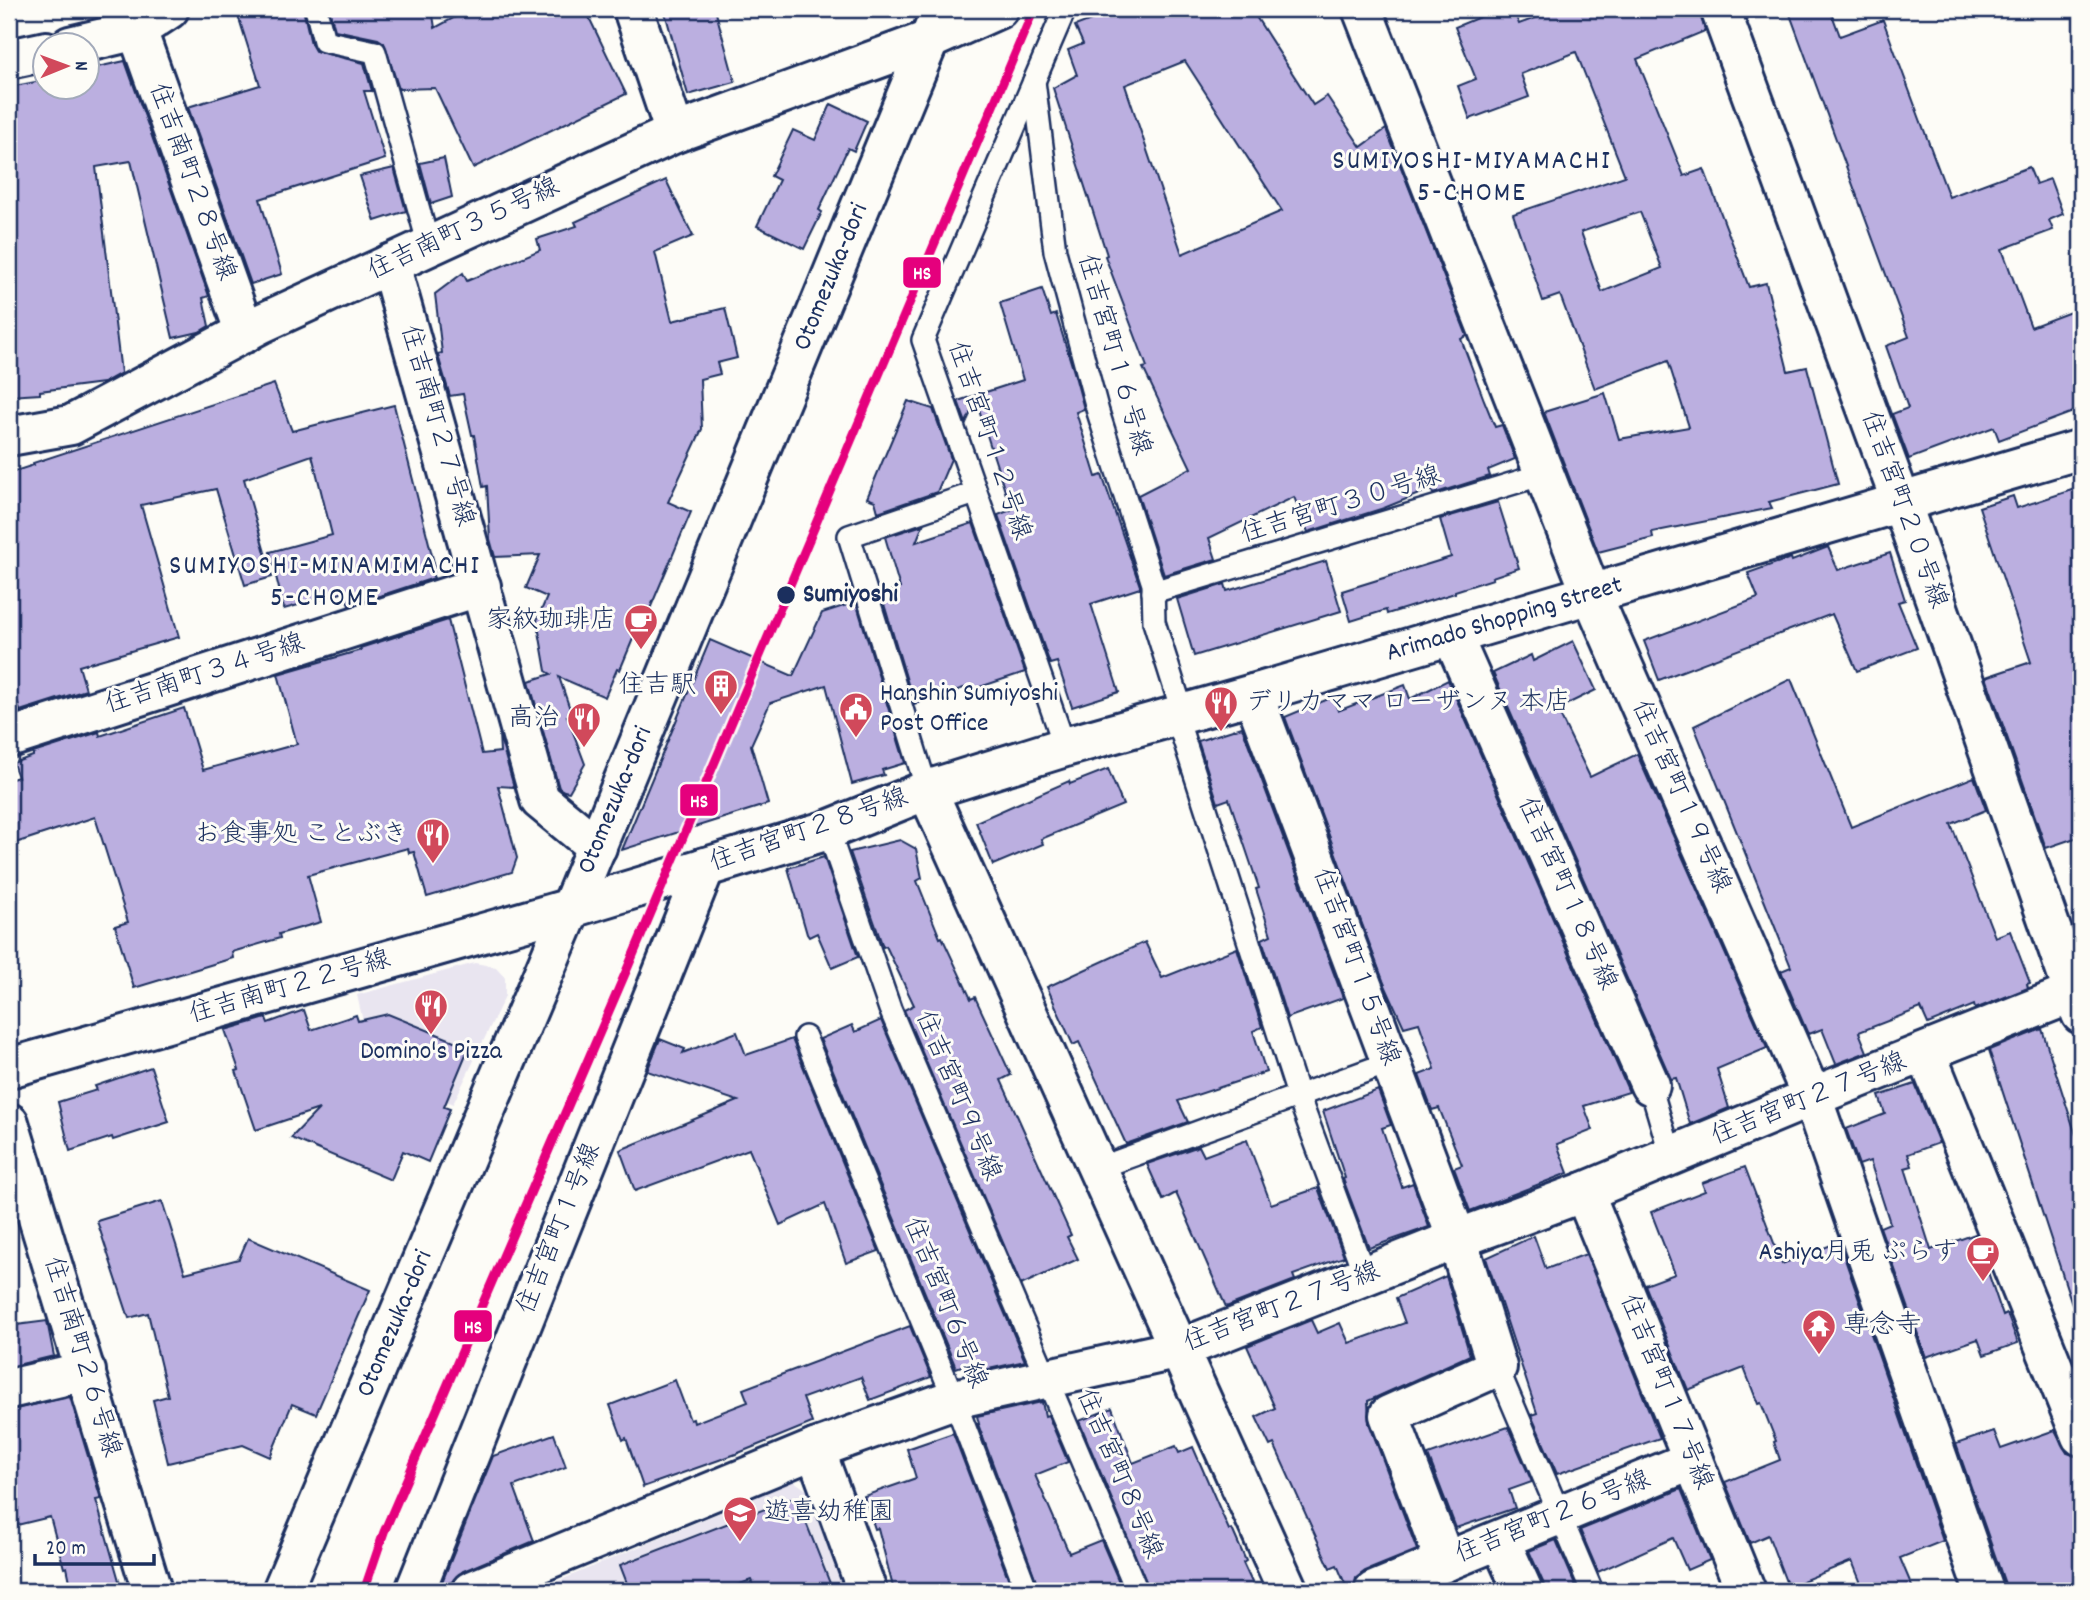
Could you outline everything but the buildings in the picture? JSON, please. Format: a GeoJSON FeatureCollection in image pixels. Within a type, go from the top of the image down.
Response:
{"type":"FeatureCollection","features":[{"type":"Feature","properties":{"kind":"street"},"geometry":{"type":"LineString","coordinates":[[102,38],[137,30],[169,9]]}},
{"type":"Feature","properties":{"kind":"street"},"geometry":{"type":"LineString","coordinates":[[633,9],[675,133]]}},
{"type":"Feature","properties":{"kind":"street","name":"住吉南町３５号線"},"geometry":{"type":"LineString","coordinates":[[9,436],[71,425],[245,333],[675,133],[935,24],[998,9]]}},
{"type":"Feature","properties":{"kind":"street","name":"住吉宮町１９号線"},"geometry":{"type":"LineString","coordinates":[[1362,9],[1591,593],[1812,1097],[1984,1591]]}},
{"type":"Feature","properties":{"kind":"street","name":"住吉宮町２０号線"},"geometry":{"type":"LineString","coordinates":[[1720,9],[2079,999]]}},
{"type":"Feature","properties":{"kind":"street","name":"Otomezuka-dori"},"geometry":{"type":"LineString","coordinates":[[282,1591],[597,847],[935,24]]}},
{"type":"Feature","properties":{"kind":"street","name":"住吉南町２８号線"},"geometry":{"type":"LineString","coordinates":[[137,30],[245,333]]}},
{"type":"Feature","properties":{"kind":"street"},"geometry":{"type":"LineString","coordinates":[[9,59],[32,54]]}},
{"type":"Feature","properties":{"kind":"street","name":"住吉南町２７号線"},"geometry":{"type":"LineString","coordinates":[[390,264],[540,800],[597,847]]}},
{"type":"Feature","properties":{"kind":"street","name":"Arimado Shopping Street"},"geometry":{"type":"LineString","coordinates":[[927,790],[1065,747],[2081,449]]}},
{"type":"Feature","properties":{"kind":"street","name":"住吉南町３４号線"},"geometry":{"type":"LineString","coordinates":[[9,738],[481,586]]}},
{"type":"Feature","properties":{"kind":"street","name":"住吉宮町１８号線"},"geometry":{"type":"LineString","coordinates":[[1452,635],[1650,1085]]}},
{"type":"Feature","properties":{"kind":"street","name":"住吉宮町１５号線"},"geometry":{"type":"LineString","coordinates":[[1253,694],[1457,1239],[1497,1367]]}},
{"type":"Feature","properties":{"kind":"street"},"geometry":{"type":"LineString","coordinates":[[927,790],[1288,1591]]}},
{"type":"Feature","properties":{"kind":"street","name":"住吉宮町２８号線"},"geometry":{"type":"LineString","coordinates":[[571,908],[828,830],[927,790]]}},
{"type":"Feature","properties":{"kind":"street","name":"住吉宮町１号線"},"geometry":{"type":"LineString","coordinates":[[415,1591],[705,867]]}},
{"type":"Feature","properties":{"kind":"street","name":"住吉南町２２号線"},"geometry":{"type":"LineString","coordinates":[[9,1068],[571,908]]}},
{"type":"Feature","properties":{"kind":"street","name":"住吉宮町２７号線"},"geometry":{"type":"LineString","coordinates":[[471,1591],[816,1449],[954,1399],[1180,1349],[1457,1239],[1584,1192],[1926,1052],[2079,999]]}},
{"type":"Feature","properties":{"kind":"street"},"geometry":{"type":"LineString","coordinates":[[1926,1052],[2081,1436]]}},
{"type":"Feature","properties":{"kind":"street","name":"住吉南町２６号線"},"geometry":{"type":"LineString","coordinates":[[9,1123],[152,1591]]}},
{"type":"Feature","properties":{"kind":"street","name":"住吉宮町１７号線"},"geometry":{"type":"LineString","coordinates":[[1584,1192],[1746,1591]]}},
{"type":"Feature","properties":{"kind":"street"},"geometry":{"type":"LineString","coordinates":[[1445,1562],[1389,1415],[1497,1367]]}},
{"type":"Feature","properties":{"kind":"street"},"geometry":{"type":"LineString","coordinates":[[9,1389],[86,1371]]}},
{"type":"Feature","properties":{"kind":"street"},"geometry":{"type":"LineString","coordinates":[[816,1449],[867,1591]]}},
{"type":"Feature","properties":{"kind":"street","name":"住吉宮町２６号線"},"geometry":{"type":"LineString","coordinates":[[1374,1591],[1693,1460]]}},
{"type":"Feature","properties":{"kind":"street"},"geometry":{"type":"LineString","coordinates":[[1500,1539],[1523,1591]]}},
{"type":"Feature","properties":{"kind":"lane"},"geometry":{"type":"LineString","coordinates":[[316,9],[324,41],[375,52],[429,246]]}},
{"type":"Feature","properties":{"kind":"lane"},"geometry":{"type":"LineString","coordinates":[[1034,80],[1065,9]]}},
{"type":"Feature","properties":{"kind":"lane","name":"住吉宮町１２号線"},"geometry":{"type":"LineString","coordinates":[[1034,80],[923,340],[1065,747]]}},
{"type":"Feature","properties":{"kind":"lane","name":"住吉宮町１６号線"},"geometry":{"type":"LineString","coordinates":[[1034,80],[1055,251],[1098,412],[1153,584],[1154,622],[1180,715],[1298,1096],[1365,1276]]}},
{"type":"Feature","properties":{"kind":"lane","name":"住吉宮町３０号線"},"geometry":{"type":"LineString","coordinates":[[1153,592],[1544,474]]}},
{"type":"Feature","properties":{"kind":"lane"},"geometry":{"type":"LineString","coordinates":[[927,790],[849,536],[975,493]]}},
{"type":"Feature","properties":{"kind":"lane","name":"住吉宮町９号線"},"geometry":{"type":"LineString","coordinates":[[828,830],[890,1009],[1048,1378]]}},
{"type":"Feature","properties":{"kind":"lane","name":"住吉宮町６号線"},"geometry":{"type":"LineString","coordinates":[[805,1037],[954,1399],[1027,1591]]}},
{"type":"Feature","properties":{"kind":"lane"},"geometry":{"type":"LineString","coordinates":[[1096,1169],[1391,1062]]}},
{"type":"Feature","properties":{"kind":"lane","name":"住吉宮町１８号線"},"geometry":{"type":"LineString","coordinates":[[1650,1085],[1671,1156]]}},
{"type":"Feature","properties":{"kind":"lane"},"geometry":{"type":"LineString","coordinates":[[1497,1367],[1592,1591]]}},
{"type":"Feature","properties":{"kind":"lane","name":"住吉宮町８号線"},"geometry":{"type":"LineString","coordinates":[[1048,1378],[1137,1591]]}},
{"type":"Feature","properties":{"kind":"shaded area"},"geometry":{"type":"Polygon","coordinates":[[[475,963],[496,967],[505,977],[505,996],[453,1104],[384,1074],[362,1017],[357,995],[475,963]]]}},
{"type":"Feature","properties":{"kind":"shaded area","name":"遊喜幼稚園"},"geometry":{"type":"Polygon","coordinates":[[[794,1481],[815,1496],[852,1591],[535,1591],[794,1481]]]}},
{"type":"Feature","properties":{"kind":"transit line","name":"HS"},"geometry":{"type":"LineString","coordinates":[[364,1591],[384,1532],[628,967],[1034,9]]}},
{"type":"Feature","properties":{"kind":"place","name":"Sumiyoshi"},"geometry":{"type":"Point","coordinates":[786,595]}},
{"type":"Feature","properties":{"kind":"place","name":"家紋珈琲店"},"geometry":{"type":"Point","coordinates":[641,651]}},
{"type":"Feature","properties":{"kind":"place","name":"住吉駅"},"geometry":{"type":"Point","coordinates":[721,716]}},
{"type":"Feature","properties":{"kind":"place","name":"デリカママ ローザンヌ 本店"},"geometry":{"type":"Point","coordinates":[1221,733]}},
{"type":"Feature","properties":{"kind":"place","name":"Hanshin Sumiyoshi Post Office"},"geometry":{"type":"Point","coordinates":[856,739]}},
{"type":"Feature","properties":{"kind":"place","name":"高治"},"geometry":{"type":"Point","coordinates":[584,749]}},
{"type":"Feature","properties":{"kind":"place","name":"お食事処 ことぶき"},"geometry":{"type":"Point","coordinates":[433,865]}},
{"type":"Feature","properties":{"kind":"place","name":"Domino's Pizza"},"geometry":{"type":"Point","coordinates":[431,1036]}},
{"type":"Feature","properties":{"kind":"place","name":"Ashiya月兎 ぷらす"},"geometry":{"type":"Point","coordinates":[1983,1283]}},
{"type":"Feature","properties":{"kind":"place","name":"専念寺"},"geometry":{"type":"Point","coordinates":[1819,1356]}},
{"type":"Feature","properties":{"kind":"place","name":"遊喜幼稚園"},"geometry":{"type":"Point","coordinates":[740,1543]}},
{"type":"Feature","properties":{"kind":"district","name":"SUMIYOSHI-MIYAMACHI 5-CHOME"},"geometry":{"type":"Point","coordinates":[1472,179]}},
{"type":"Feature","properties":{"kind":"district","name":"SUMIYOSHI-MINAMIMACHI 5-CHOME"},"geometry":{"type":"Point","coordinates":[325,584]}}]}
